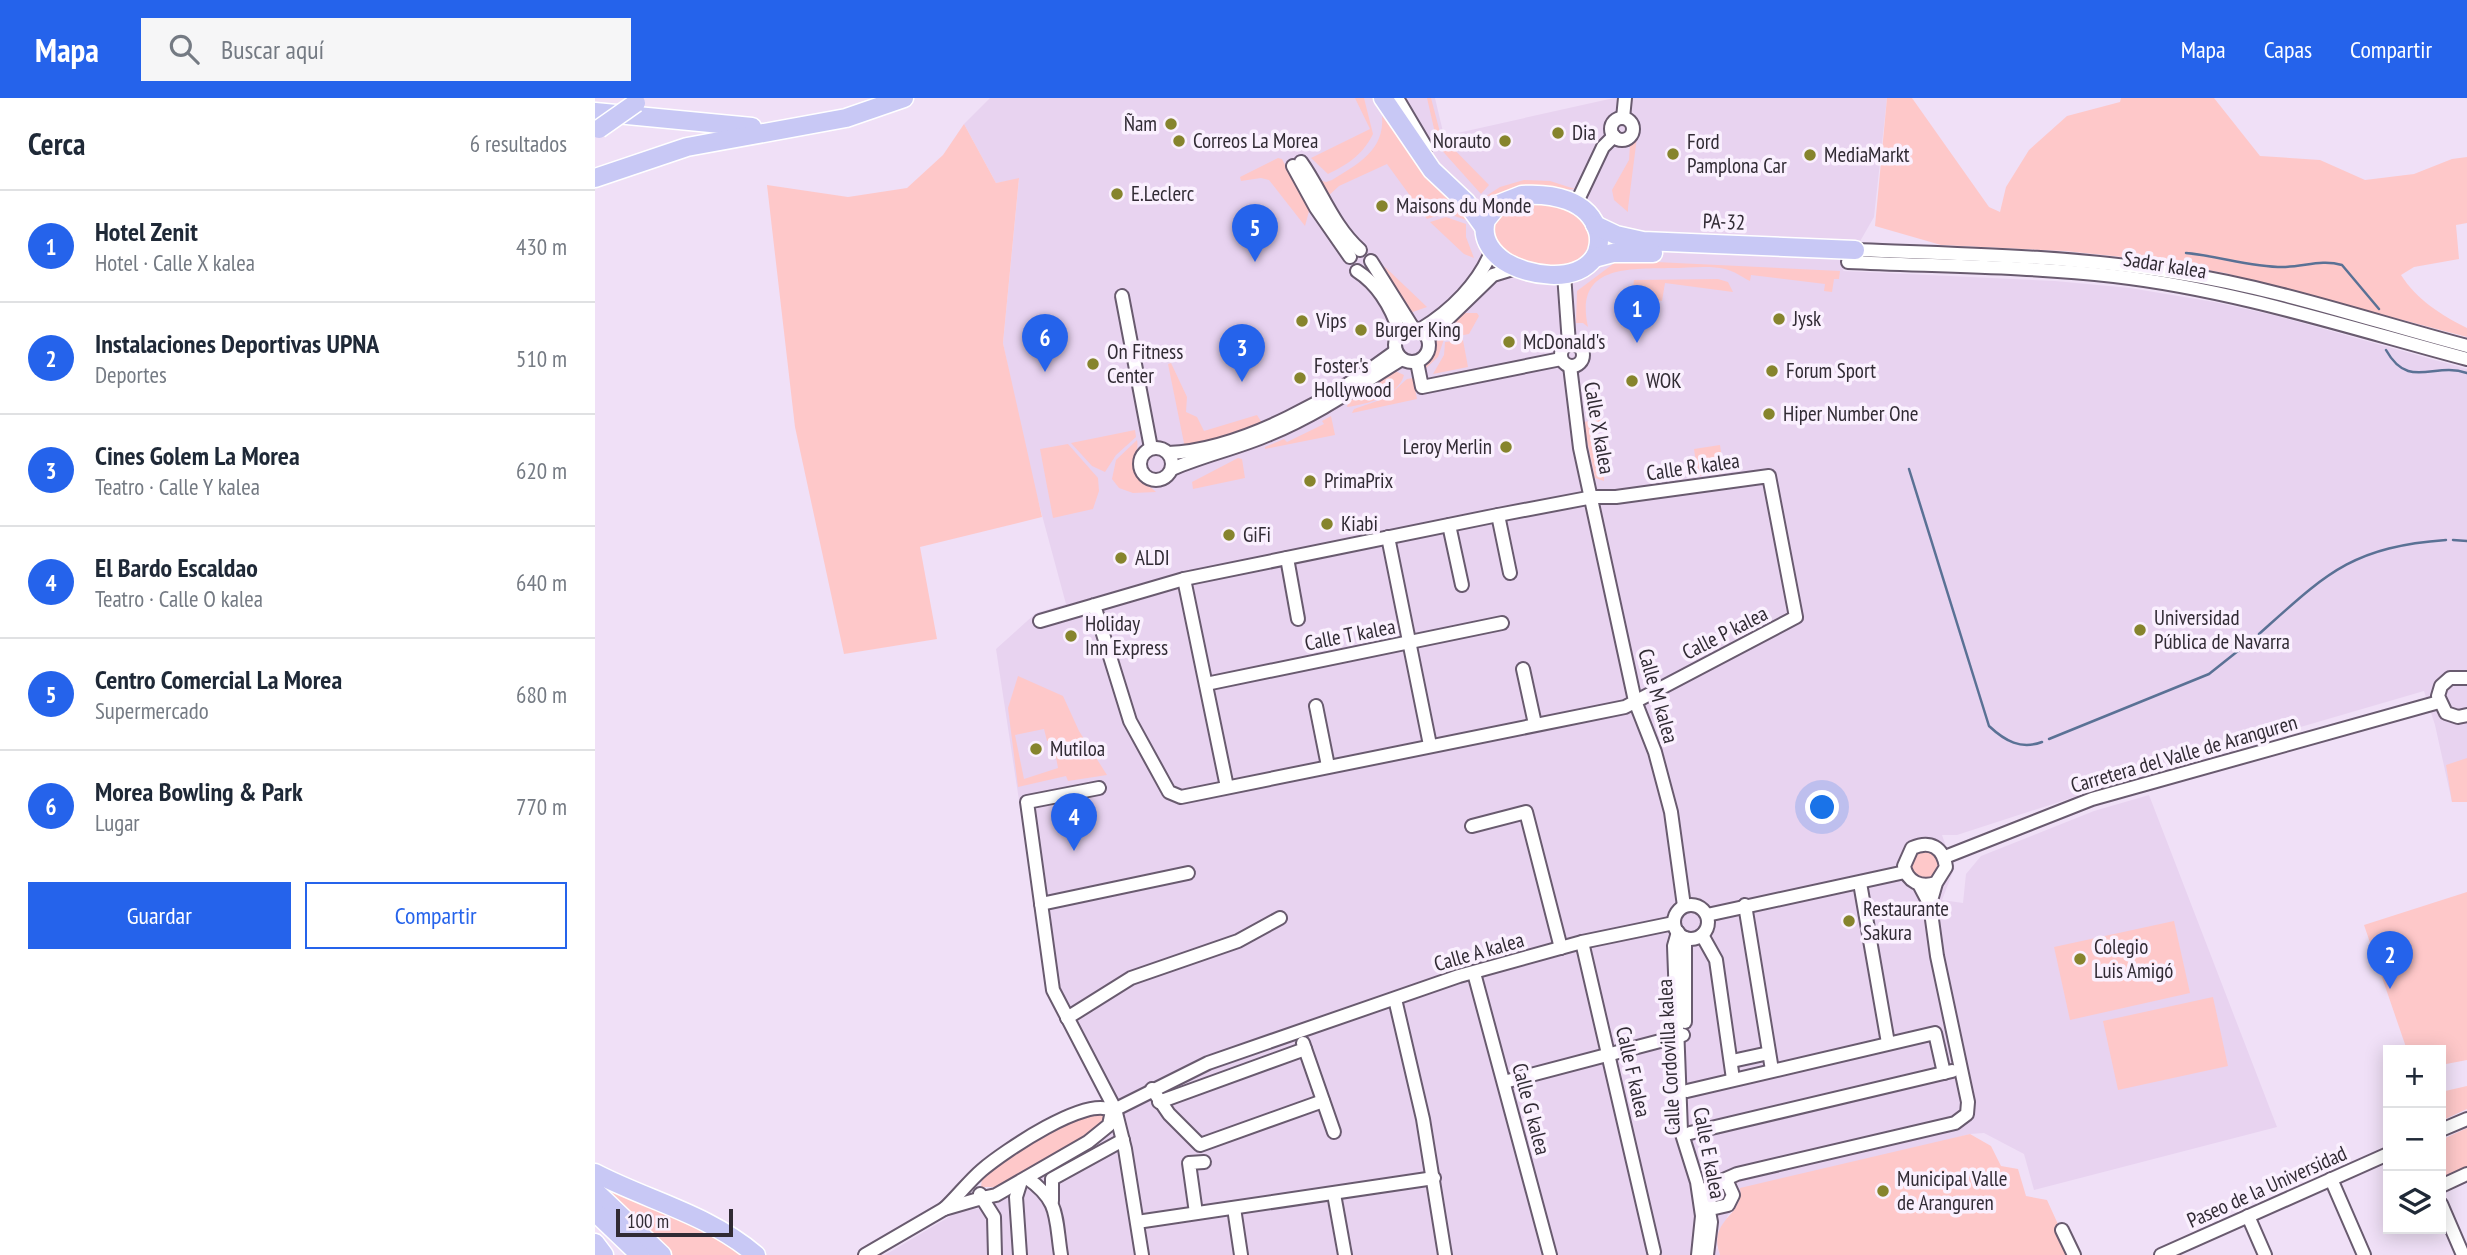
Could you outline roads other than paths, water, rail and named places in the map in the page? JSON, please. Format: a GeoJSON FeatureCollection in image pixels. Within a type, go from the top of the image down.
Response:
{"type":"FeatureCollection","features":[{"type":"Feature","properties":{"kind":"highway"},"geometry":{"type":"LineString","coordinates":[[595,178],[687,147],[846,118],[904,98]]}},
{"type":"Feature","properties":{"kind":"highway"},"geometry":{"type":"LineString","coordinates":[[1374,98],[1415,154],[1466,202],[1484,227],[1492,250],[1516,268],[1533,274],[1565,274],[1594,258],[1599,244],[1595,225]]}},
{"type":"Feature","properties":{"kind":"highway"},"geometry":{"type":"LineString","coordinates":[[1383,98],[1432,170]]}},
{"type":"Feature","properties":{"kind":"highway"},"geometry":{"type":"LineString","coordinates":[[1389,98],[1426,148],[1472,194],[1499,204]]}},
{"type":"Feature","properties":{"kind":"highway"},"geometry":{"type":"LineString","coordinates":[[596,124],[639,100]]}},
{"type":"Feature","properties":{"kind":"highway"},"geometry":{"type":"LineString","coordinates":[[596,124],[804,126]]}},
{"type":"Feature","properties":{"kind":"highway"},"geometry":{"type":"LineString","coordinates":[[1484,227],[1492,210],[1499,204],[1522,195],[1535,194],[1576,204]]}},
{"type":"Feature","properties":{"kind":"highway","name":"PA-32"},"geometry":{"type":"LineString","coordinates":[[1576,204],[1595,225],[1616,236],[1643,241],[1851,256]]}},
{"type":"Feature","properties":{"kind":"highway","name":"PA-32"},"geometry":{"type":"LineString","coordinates":[[1594,258],[1628,251],[1851,256]]}},
{"type":"Feature","properties":{"kind":"highway"},"geometry":{"type":"LineString","coordinates":[[595,1173],[696,1216],[723,1230],[756,1255]]}},
{"type":"Feature","properties":{"kind":"highway"},"geometry":{"type":"LineString","coordinates":[[595,1191],[662,1255]]}},
{"type":"Feature","properties":{"kind":"highway"},"geometry":{"type":"LineString","coordinates":[[595,1212],[640,1255]]}},
{"type":"Feature","properties":{"kind":"highway"},"geometry":{"type":"LineString","coordinates":[[595,1243],[604,1255]]}},
{"type":"Feature","properties":{"kind":"street"},"geometry":{"type":"LineString","coordinates":[[1397,98],[1426,148]]}},
{"type":"Feature","properties":{"kind":"street"},"geometry":{"type":"LineString","coordinates":[[1623,118],[1625,98]]}},
{"type":"Feature","properties":{"kind":"street"},"geometry":{"type":"LineString","coordinates":[[1576,204],[1603,147],[1614,136],[1613,124],[1623,118]]}},
{"type":"Feature","properties":{"kind":"street"},"geometry":{"type":"LineString","coordinates":[[1614,136],[1624,140],[1632,134],[1632,124],[1623,118]]}},
{"type":"Feature","properties":{"kind":"street"},"geometry":{"type":"LineString","coordinates":[[1297,164],[1316,208],[1355,253],[1368,254],[1416,332],[1426,355],[1417,362]]}},
{"type":"Feature","properties":{"kind":"street"},"geometry":{"type":"LineString","coordinates":[[1416,332],[1467,290],[1485,267],[1492,250]]}},
{"type":"Feature","properties":{"kind":"street"},"geometry":{"type":"LineString","coordinates":[[1355,253],[1349,264],[1369,279],[1416,332]]}},
{"type":"Feature","properties":{"kind":"street","name":"Sadar kalea"},"geometry":{"type":"LineString","coordinates":[[1851,256],[2180,273],[2286,296],[2467,346]]}},
{"type":"Feature","properties":{"kind":"street"},"geometry":{"type":"LineString","coordinates":[[1357,271],[1366,270],[1371,261]]}},
{"type":"Feature","properties":{"kind":"street","name":"Sadar kalea"},"geometry":{"type":"LineString","coordinates":[[2026,264],[2232,296],[2467,359]]}},
{"type":"Feature","properties":{"kind":"street"},"geometry":{"type":"LineString","coordinates":[[1399,355],[1396,341],[1416,332],[1493,275],[1516,268]]}},
{"type":"Feature","properties":{"kind":"street"},"geometry":{"type":"LineString","coordinates":[[1565,274],[1569,344],[1562,351],[1566,362]]}},
{"type":"Feature","properties":{"kind":"street"},"geometry":{"type":"LineString","coordinates":[[1122,296],[1151,448]]}},
{"type":"Feature","properties":{"kind":"street"},"geometry":{"type":"LineString","coordinates":[[1417,362],[1422,387],[1566,362],[1580,363],[1583,356],[1577,345],[1569,344]]}},
{"type":"Feature","properties":{"kind":"street"},"geometry":{"type":"LineString","coordinates":[[1399,355],[1417,362]]}},
{"type":"Feature","properties":{"kind":"street"},"geometry":{"type":"LineString","coordinates":[[1151,448],[1168,453],[1215,444],[1266,425],[1332,394],[1399,355]]}},
{"type":"Feature","properties":{"kind":"street"},"geometry":{"type":"LineString","coordinates":[[1151,448],[1141,457],[1142,473],[1148,479],[1160,480],[1172,468],[1249,442],[1341,400],[1399,355]]}},
{"type":"Feature","properties":{"kind":"street","name":"Calle X kalea"},"geometry":{"type":"LineString","coordinates":[[1566,362],[1580,448],[1593,497]]}},
{"type":"Feature","properties":{"kind":"street"},"geometry":{"type":"LineString","coordinates":[[1168,453],[1172,468]]}},
{"type":"Feature","properties":{"kind":"street","name":"Calle R kalea"},"geometry":{"type":"LineString","coordinates":[[1040,621],[1184,579],[1498,515],[1593,497],[1616,497],[1769,476]]}},
{"type":"Feature","properties":{"kind":"street","name":"Calle P kalea"},"geometry":{"type":"LineString","coordinates":[[1094,605],[1130,721],[1170,792],[1181,797],[1625,706],[1796,617],[1769,476]]}},
{"type":"Feature","properties":{"kind":"street","name":"Calle M kalea"},"geometry":{"type":"LineString","coordinates":[[1593,497],[1635,701],[1655,752],[1671,812],[1684,906]]}},
{"type":"Feature","properties":{"kind":"street"},"geometry":{"type":"LineString","coordinates":[[1498,515],[1510,573]]}},
{"type":"Feature","properties":{"kind":"street"},"geometry":{"type":"LineString","coordinates":[[1449,525],[1462,585]]}},
{"type":"Feature","properties":{"kind":"street"},"geometry":{"type":"LineString","coordinates":[[1388,537],[1430,745]]}},
{"type":"Feature","properties":{"kind":"street"},"geometry":{"type":"LineString","coordinates":[[1287,558],[1299,619]]}},
{"type":"Feature","properties":{"kind":"street"},"geometry":{"type":"LineString","coordinates":[[1184,579],[1227,787]]}},
{"type":"Feature","properties":{"kind":"street","name":"Calle T kalea"},"geometry":{"type":"LineString","coordinates":[[1206,684],[1502,622]]}},
{"type":"Feature","properties":{"kind":"street"},"geometry":{"type":"LineString","coordinates":[[1523,669],[1535,724]]}},
{"type":"Feature","properties":{"kind":"street"},"geometry":{"type":"LineString","coordinates":[[2467,678],[2457,676],[2445,682],[2439,691],[2439,702],[2452,716],[2467,715]]}},
{"type":"Feature","properties":{"kind":"street","name":"Carretera del Valle de Aranguren"},"geometry":{"type":"LineString","coordinates":[[1945,857],[2092,799],[2439,702]]}},
{"type":"Feature","properties":{"kind":"street"},"geometry":{"type":"LineString","coordinates":[[1316,706],[1328,766]]}},
{"type":"Feature","properties":{"kind":"street"},"geometry":{"type":"LineString","coordinates":[[1099,788],[1027,802],[1053,990],[1113,1110],[1123,1140],[1142,1255]]}},
{"type":"Feature","properties":{"kind":"street"},"geometry":{"type":"LineString","coordinates":[[1472,826],[1526,812],[1561,948]]}},
{"type":"Feature","properties":{"kind":"street"},"geometry":{"type":"LineString","coordinates":[[1921,844],[1938,848],[1945,857],[1943,876],[1936,883],[1930,905],[1920,886],[1905,872],[1905,860],[1912,848],[1921,844]]}},
{"type":"Feature","properties":{"kind":"street"},"geometry":{"type":"LineString","coordinates":[[1707,915],[1905,872]]}},
{"type":"Feature","properties":{"kind":"street"},"geometry":{"type":"LineString","coordinates":[[1041,904],[1188,873]]}},
{"type":"Feature","properties":{"kind":"street"},"geometry":{"type":"LineString","coordinates":[[1860,883],[1888,1043]]}},
{"type":"Feature","properties":{"kind":"street"},"geometry":{"type":"LineString","coordinates":[[1920,886],[1936,883]]}},
{"type":"Feature","properties":{"kind":"street"},"geometry":{"type":"LineString","coordinates":[[1702,935],[1679,931],[1677,913],[1684,906],[1695,905],[1707,915]]}},
{"type":"Feature","properties":{"kind":"street"},"geometry":{"type":"LineString","coordinates":[[1745,905],[1772,1070]]}},
{"type":"Feature","properties":{"kind":"street","name":"Calle E kalea"},"geometry":{"type":"LineString","coordinates":[[1714,1206],[1731,1201],[1718,1185],[1736,1180],[1750,1171],[1962,1120],[1967,1114],[1968,1102],[1937,956],[1930,905]]}},
{"type":"Feature","properties":{"kind":"street"},"geometry":{"type":"LineString","coordinates":[[1702,935],[1707,930],[1707,915]]}},
{"type":"Feature","properties":{"kind":"street"},"geometry":{"type":"LineString","coordinates":[[1067,1018],[1131,978],[1238,940],[1280,918]]}},
{"type":"Feature","properties":{"kind":"street","name":"Calle A kalea"},"geometry":{"type":"LineString","coordinates":[[1113,1110],[1208,1063],[1474,973],[1582,942],[1679,931]]}},
{"type":"Feature","properties":{"kind":"street","name":"Calle Cordovilla kalea"},"geometry":{"type":"LineString","coordinates":[[1679,931],[1682,1035],[1690,1133],[1703,1173],[1718,1185],[1714,1206]]}},
{"type":"Feature","properties":{"kind":"street"},"geometry":{"type":"LineString","coordinates":[[1702,935],[1716,960],[1733,1061],[1733,1079]]}},
{"type":"Feature","properties":{"kind":"street","name":"Calle F kalea"},"geometry":{"type":"LineString","coordinates":[[1582,942],[1654,1252]]}},
{"type":"Feature","properties":{"kind":"street","name":"Calle G kalea"},"geometry":{"type":"LineString","coordinates":[[1474,973],[1550,1255]]}},
{"type":"Feature","properties":{"kind":"street"},"geometry":{"type":"LineString","coordinates":[[1395,999],[1434,1178],[1445,1255]]}},
{"type":"Feature","properties":{"kind":"street"},"geometry":{"type":"LineString","coordinates":[[1299,1032],[1334,1132]]}},
{"type":"Feature","properties":{"kind":"street"},"geometry":{"type":"LineString","coordinates":[[1687,1091],[1935,1033],[1944,1073]]}},
{"type":"Feature","properties":{"kind":"street"},"geometry":{"type":"LineString","coordinates":[[1504,1082],[1682,1035]]}},
{"type":"Feature","properties":{"kind":"street","name":"Calle E kalea"},"geometry":{"type":"LineString","coordinates":[[1682,1035],[1681,1132],[1697,1182],[1702,1216],[1698,1255]]}},
{"type":"Feature","properties":{"kind":"street"},"geometry":{"type":"LineString","coordinates":[[1159,1102],[1305,1049]]}},
{"type":"Feature","properties":{"kind":"street"},"geometry":{"type":"LineString","coordinates":[[1733,1061],[1769,1053]]}},
{"type":"Feature","properties":{"kind":"street","name":"Calle E kalea"},"geometry":{"type":"LineString","coordinates":[[1690,1133],[1960,1069]]}},
{"type":"Feature","properties":{"kind":"street"},"geometry":{"type":"LineString","coordinates":[[1153,1089],[1159,1102],[1200,1145],[1323,1101]]}},
{"type":"Feature","properties":{"kind":"street"},"geometry":{"type":"LineString","coordinates":[[944,1209],[981,1171],[1069,1115],[1097,1107],[1113,1110]]}},
{"type":"Feature","properties":{"kind":"street"},"geometry":{"type":"LineString","coordinates":[[865,1255],[944,1209],[982,1198],[1024,1180],[1103,1131],[1109,1125],[1113,1110]]}},
{"type":"Feature","properties":{"kind":"street"},"geometry":{"type":"LineString","coordinates":[[2446,1128],[2467,1119]]}},
{"type":"Feature","properties":{"kind":"street"},"geometry":{"type":"LineString","coordinates":[[1061,1255],[1052,1201],[1052,1178],[1123,1140]]}},
{"type":"Feature","properties":{"kind":"street","name":"Paseo de la Universidad"},"geometry":{"type":"LineString","coordinates":[[2165,1254],[2383,1156]]}},
{"type":"Feature","properties":{"kind":"street"},"geometry":{"type":"LineString","coordinates":[[1196,1213],[1189,1163],[1204,1161]]}},
{"type":"Feature","properties":{"kind":"street"},"geometry":{"type":"LineString","coordinates":[[981,1171],[976,1188],[994,1217],[995,1255]]}},
{"type":"Feature","properties":{"kind":"street"},"geometry":{"type":"LineString","coordinates":[[2446,1184],[2467,1174]]}},
{"type":"Feature","properties":{"kind":"street"},"geometry":{"type":"LineString","coordinates":[[1136,1222],[1434,1178]]}},
{"type":"Feature","properties":{"kind":"street"},"geometry":{"type":"LineString","coordinates":[[2330,1179],[2364,1255]]}},
{"type":"Feature","properties":{"kind":"street"},"geometry":{"type":"LineString","coordinates":[[1024,1180],[1044,1190],[1052,1201]]}},
{"type":"Feature","properties":{"kind":"street"},"geometry":{"type":"LineString","coordinates":[[1020,1255],[1016,1198],[1024,1180]]}},
{"type":"Feature","properties":{"kind":"street"},"geometry":{"type":"LineString","coordinates":[[1334,1194],[1345,1255]]}},
{"type":"Feature","properties":{"kind":"street"},"geometry":{"type":"LineString","coordinates":[[1707,1255],[1714,1206]]}},
{"type":"Feature","properties":{"kind":"street"},"geometry":{"type":"LineString","coordinates":[[1234,1208],[1241,1255]]}},
{"type":"Feature","properties":{"kind":"street"},"geometry":{"type":"LineString","coordinates":[[2248,1216],[2265,1255]]}},
{"type":"Feature","properties":{"kind":"street"},"geometry":{"type":"LineString","coordinates":[[2446,1216],[2463,1255]]}},
{"type":"Feature","properties":{"kind":"street"},"geometry":{"type":"LineString","coordinates":[[2062,1230],[2074,1255]]}},
{"type":"Feature","properties":{"kind":"waterway"},"geometry":{"type":"LineString","coordinates":[[2186,253],[2271,267],[2327,263],[2342,265],[2379,309]]}},
{"type":"Feature","properties":{"kind":"waterway"},"geometry":{"type":"LineString","coordinates":[[2386,350],[2395,362],[2413,372],[2455,370],[2467,373]]}},
{"type":"Feature","properties":{"kind":"waterway"},"geometry":{"type":"LineString","coordinates":[[1909,469],[1989,726],[2014,743],[2027,745],[2042,742]]}},
{"type":"Feature","properties":{"kind":"waterway"},"geometry":{"type":"LineString","coordinates":[[2259,634],[2303,595],[2342,567],[2386,549],[2446,540]]}},
{"type":"Feature","properties":{"kind":"waterway"},"geometry":{"type":"LineString","coordinates":[[2453,540],[2467,541]]}},
{"type":"Feature","properties":{"kind":"waterway"},"geometry":{"type":"LineString","coordinates":[[2049,739],[2209,674],[2253,639]]}},
{"type":"Feature","properties":{"kind":"place","name":"Ñam"},"geometry":{"type":"Point","coordinates":[1171,124]}},
{"type":"Feature","properties":{"kind":"place","name":"Dia"},"geometry":{"type":"Point","coordinates":[1558,133]}},
{"type":"Feature","properties":{"kind":"place","name":"Correos La Morea"},"geometry":{"type":"Point","coordinates":[1179,141]}},
{"type":"Feature","properties":{"kind":"place","name":"Norauto"},"geometry":{"type":"Point","coordinates":[1505,141]}},
{"type":"Feature","properties":{"kind":"place","name":"Ford Pamplona Car"},"geometry":{"type":"Point","coordinates":[1673,154]}},
{"type":"Feature","properties":{"kind":"place","name":"MediaMarkt"},"geometry":{"type":"Point","coordinates":[1810,155]}},
{"type":"Feature","properties":{"kind":"place","name":"E.Leclerc"},"geometry":{"type":"Point","coordinates":[1117,194]}},
{"type":"Feature","properties":{"kind":"place","name":"Maisons du Monde"},"geometry":{"type":"Point","coordinates":[1382,206]}},
{"type":"Feature","properties":{"kind":"place","name":"Centro Comercial La Morea"},"geometry":{"type":"Point","coordinates":[1255,262]}},
{"type":"Feature","properties":{"kind":"place","name":"Jysk"},"geometry":{"type":"Point","coordinates":[1779,319]}},
{"type":"Feature","properties":{"kind":"place","name":"Vips"},"geometry":{"type":"Point","coordinates":[1302,321]}},
{"type":"Feature","properties":{"kind":"place","name":"Burger King"},"geometry":{"type":"Point","coordinates":[1361,330]}},
{"type":"Feature","properties":{"kind":"place","name":"McDonald's"},"geometry":{"type":"Point","coordinates":[1509,342]}},
{"type":"Feature","properties":{"kind":"place","name":"Hotel Zenit"},"geometry":{"type":"Point","coordinates":[1637,343]}},
{"type":"Feature","properties":{"kind":"place","name":"On Fitness Center"},"geometry":{"type":"Point","coordinates":[1093,364]}},
{"type":"Feature","properties":{"kind":"place","name":"Forum Sport"},"geometry":{"type":"Point","coordinates":[1772,371]}},
{"type":"Feature","properties":{"kind":"place","name":"Morea Bowling & Park"},"geometry":{"type":"Point","coordinates":[1045,372]}},
{"type":"Feature","properties":{"kind":"place","name":"Foster's Hollywood"},"geometry":{"type":"Point","coordinates":[1300,378]}},
{"type":"Feature","properties":{"kind":"place","name":"WOK"},"geometry":{"type":"Point","coordinates":[1632,381]}},
{"type":"Feature","properties":{"kind":"place","name":"Cines Golem La Morea"},"geometry":{"type":"Point","coordinates":[1242,382]}},
{"type":"Feature","properties":{"kind":"place","name":"Hiper Number One"},"geometry":{"type":"Point","coordinates":[1769,414]}},
{"type":"Feature","properties":{"kind":"place","name":"Leroy Merlin"},"geometry":{"type":"Point","coordinates":[1506,447]}},
{"type":"Feature","properties":{"kind":"place","name":"PrimaPrix"},"geometry":{"type":"Point","coordinates":[1310,481]}},
{"type":"Feature","properties":{"kind":"place","name":"Kiabi"},"geometry":{"type":"Point","coordinates":[1327,524]}},
{"type":"Feature","properties":{"kind":"place","name":"GiFi"},"geometry":{"type":"Point","coordinates":[1229,535]}},
{"type":"Feature","properties":{"kind":"place","name":"ALDI"},"geometry":{"type":"Point","coordinates":[1121,558]}},
{"type":"Feature","properties":{"kind":"place","name":"Universidad Pública de Navarra"},"geometry":{"type":"Point","coordinates":[2140,630]}},
{"type":"Feature","properties":{"kind":"place","name":"Holiday Inn Express"},"geometry":{"type":"Point","coordinates":[1071,636]}},
{"type":"Feature","properties":{"kind":"place","name":"Mutiloa"},"geometry":{"type":"Point","coordinates":[1036,749]}},
{"type":"Feature","properties":{"kind":"place","name":"El Bardo Escaldao"},"geometry":{"type":"Point","coordinates":[1074,851]}},
{"type":"Feature","properties":{"kind":"place","name":"Restaurante Sakura"},"geometry":{"type":"Point","coordinates":[1849,921]}},
{"type":"Feature","properties":{"kind":"place","name":"Colegio Luis Amigó"},"geometry":{"type":"Point","coordinates":[2080,959]}},
{"type":"Feature","properties":{"kind":"place","name":"Instalaciones Deportivas UPNA"},"geometry":{"type":"Point","coordinates":[2390,989]}},
{"type":"Feature","properties":{"kind":"place","name":"Municipal Valle de Aranguren"},"geometry":{"type":"Point","coordinates":[1883,1191]}}]}
